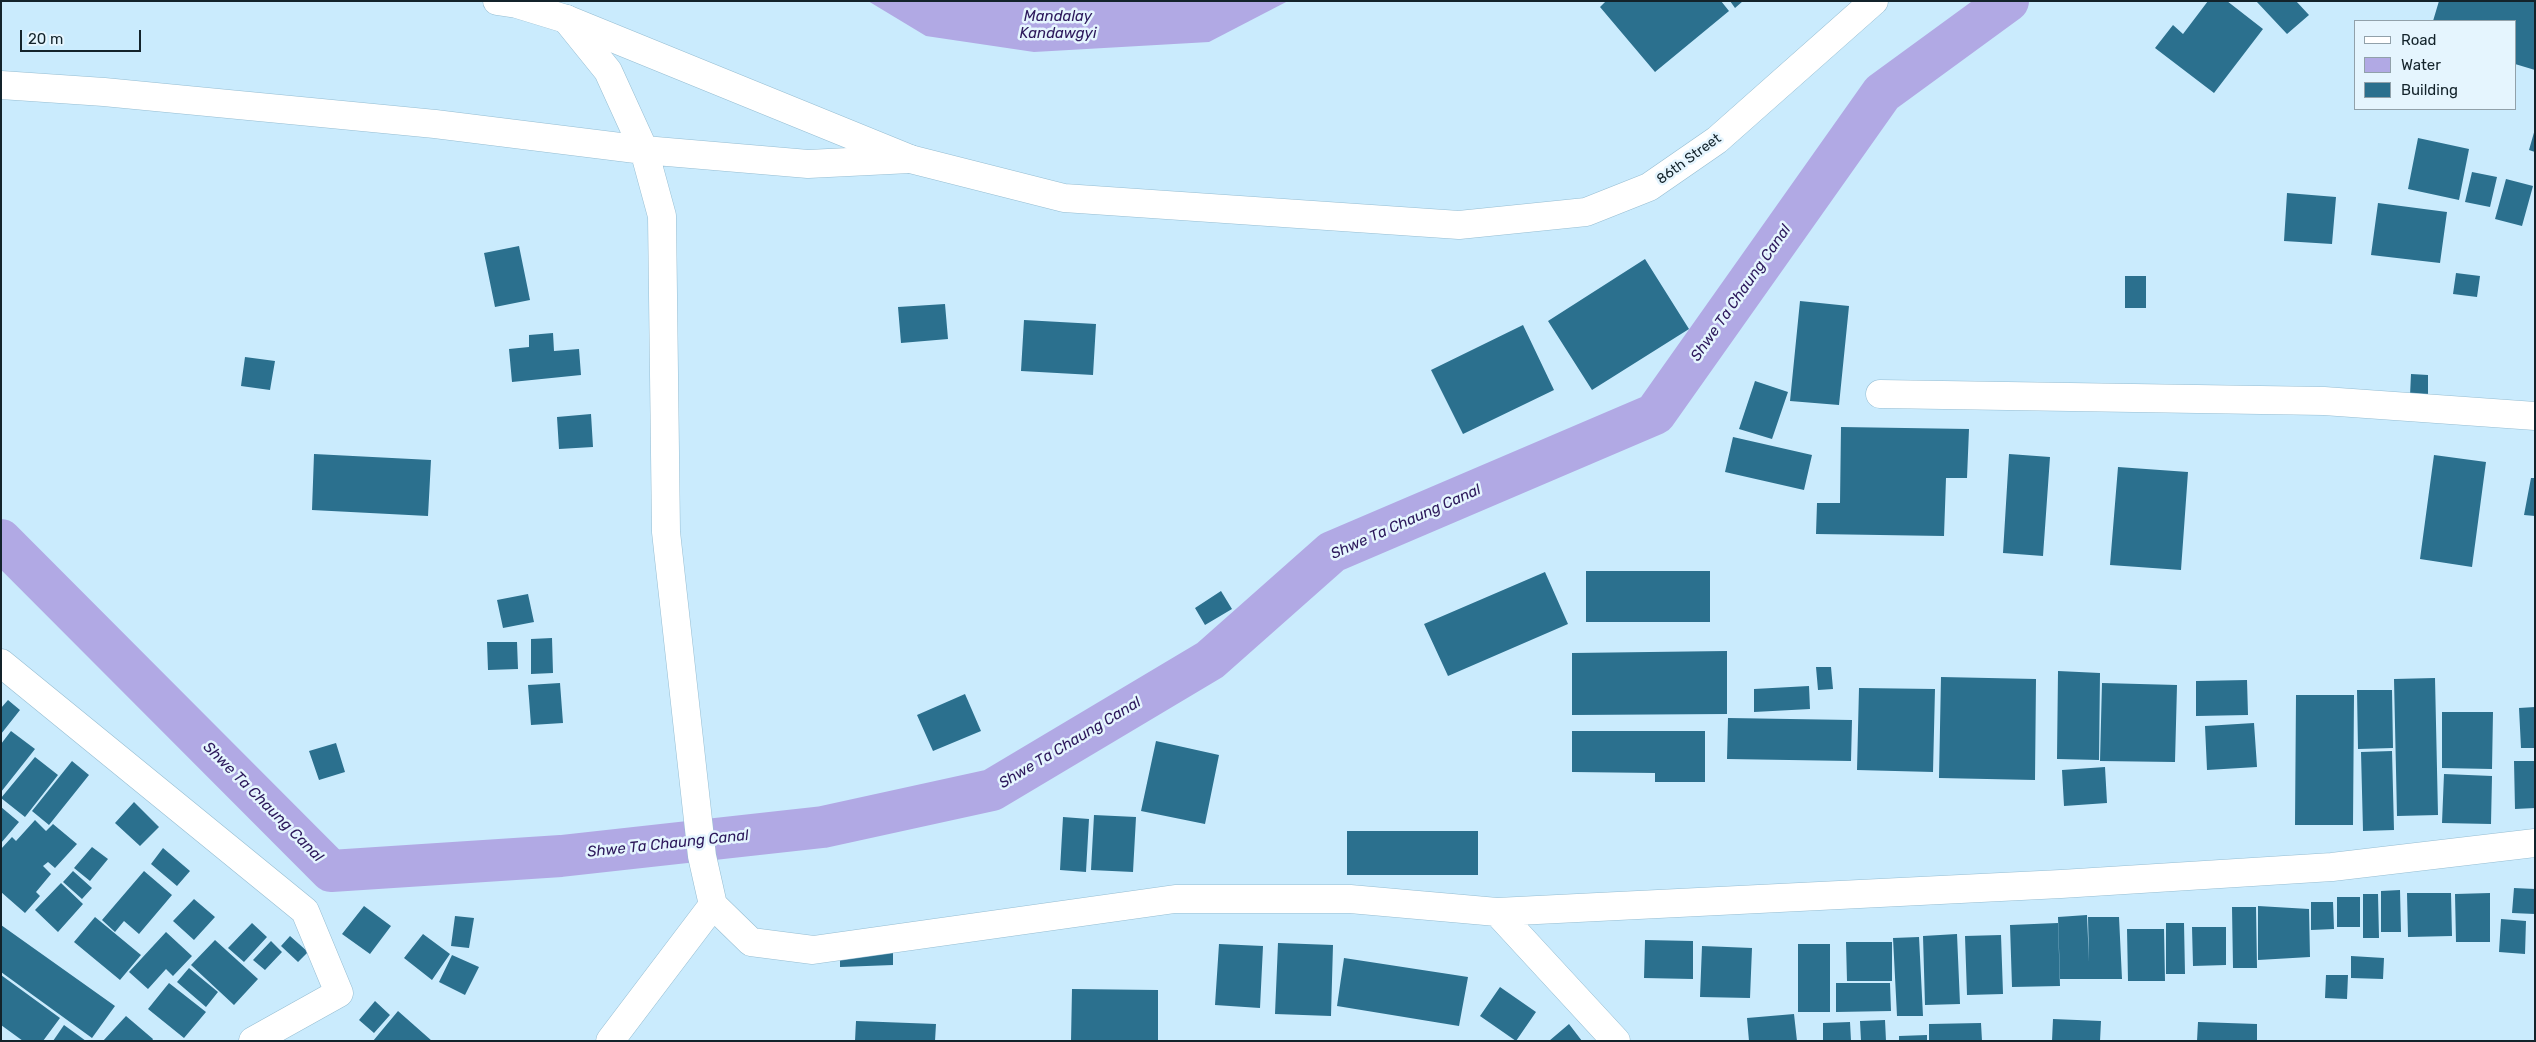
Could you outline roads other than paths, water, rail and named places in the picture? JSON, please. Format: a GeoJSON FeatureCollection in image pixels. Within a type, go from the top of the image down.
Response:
{"type":"FeatureCollection","features":[{"type":"Feature","properties":{"kind":"street"},"geometry":{"type":"LineString","coordinates":[[497,1],[517,4],[566,19],[910,159]]}},
{"type":"Feature","properties":{"kind":"street","name":"86th Street"},"geometry":{"type":"LineString","coordinates":[[910,159],[1064,198],[1459,225],[1586,212],[1650,187],[1717,140],[1874,1]]}},
{"type":"Feature","properties":{"kind":"street"},"geometry":{"type":"LineString","coordinates":[[566,19],[608,71],[644,150],[662,216],[666,532],[702,856],[712,905],[751,942],[814,950],[1175,899],[1350,899],[1497,912],[2061,884],[2332,867],[2535,843]]}},
{"type":"Feature","properties":{"kind":"street"},"geometry":{"type":"LineString","coordinates":[[1,85],[104,92],[426,123],[644,150],[808,164],[910,159]]}},
{"type":"Feature","properties":{"kind":"street"},"geometry":{"type":"LineString","coordinates":[[1880,394],[2324,401],[2535,416]]}},
{"type":"Feature","properties":{"kind":"street"},"geometry":{"type":"LineString","coordinates":[[1,663],[306,911],[339,993],[253,1041]]}},
{"type":"Feature","properties":{"kind":"street"},"geometry":{"type":"LineString","coordinates":[[610,1041],[712,905]]}},
{"type":"Feature","properties":{"kind":"street"},"geometry":{"type":"LineString","coordinates":[[1497,912],[1616,1041]]}},
{"type":"Feature","properties":{"kind":"water","name":"Mandalay Kandawgyi"},"geometry":{"type":"Polygon","coordinates":[[[868,1],[1288,1],[1209,42],[1034,52],[926,36],[868,1]]]}},
{"type":"Feature","properties":{"kind":"waterway","name":"Shwe Ta Chaung Canal"},"geometry":{"type":"LineString","coordinates":[[1,540],[331,871],[561,856],[823,827],[992,790],[1210,660],[1332,552],[1655,414],[1882,93],[2008,1]]}}]}
